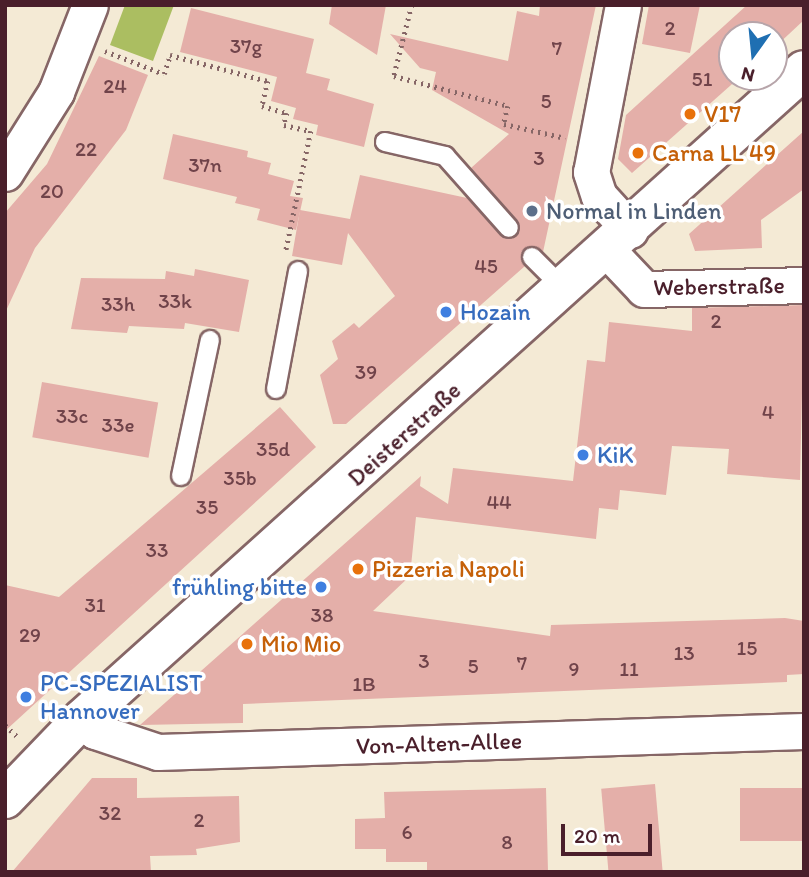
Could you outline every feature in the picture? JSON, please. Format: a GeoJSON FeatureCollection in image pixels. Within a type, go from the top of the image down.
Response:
{"type":"FeatureCollection","features":[{"type":"Feature","properties":{"kind":"street"},"geometry":{"type":"LineString","coordinates":[[5,173],[56,92],[90,5]]}},
{"type":"Feature","properties":{"kind":"street","name":"Weberstraße"},"geometry":{"type":"LineString","coordinates":[[623,5],[591,172],[599,196],[643,289],[804,285]]}},
{"type":"Feature","properties":{"kind":"street","name":"Deisterstraße"},"geometry":{"type":"LineString","coordinates":[[5,799],[83,718],[565,290],[804,70]]}},
{"type":"Feature","properties":{"kind":"street","name":"Von-Alten-Allee"},"geometry":{"type":"LineString","coordinates":[[83,718],[95,731],[158,752],[804,731]]}},
{"type":"Feature","properties":{"kind":"lane"},"geometry":{"type":"LineString","coordinates":[[385,142],[444,156],[509,228]]}},
{"type":"Feature","properties":{"kind":"lane"},"geometry":{"type":"LineString","coordinates":[[532,257],[565,290]]}},
{"type":"Feature","properties":{"kind":"lane"},"geometry":{"type":"LineString","coordinates":[[276,388],[298,271]]}},
{"type":"Feature","properties":{"kind":"lane"},"geometry":{"type":"LineString","coordinates":[[181,476],[210,340]]}},
{"type":"Feature","properties":{"kind":"path"},"geometry":{"type":"LineString","coordinates":[[412,5],[394,76],[508,106],[504,124],[596,145]]}},
{"type":"Feature","properties":{"kind":"path"},"geometry":{"type":"LineString","coordinates":[[76,40],[164,74],[170,55],[268,81],[262,106],[287,113],[284,125],[311,131],[283,268],[298,271]]}},
{"type":"Feature","properties":{"kind":"green space"},"geometry":{"type":"Polygon","coordinates":[[[125,5],[174,5],[153,61],[110,45],[125,5]]]}},
{"type":"Feature","properties":{"kind":"building"},"geometry":{"type":"Polygon","coordinates":[[[332,5],[386,5],[377,55],[329,24],[332,5]]]}},
{"type":"Feature","properties":{"kind":"building"},"geometry":{"type":"Polygon","coordinates":[[[540,5],[596,5],[543,252],[524,249],[525,266],[346,424],[333,424],[320,375],[338,359],[332,341],[354,323],[359,328],[395,296],[348,233],[342,265],[292,256],[300,210],[350,219],[360,175],[467,198],[501,236],[516,237],[518,221],[471,168],[509,134],[432,90],[436,72],[420,68],[390,34],[508,61],[517,11],[539,16],[540,5]]]}},
{"type":"Feature","properties":{"kind":"building"},"geometry":{"type":"Polygon","coordinates":[[[649,5],[700,5],[690,53],[642,44],[649,5]]]}},
{"type":"Feature","properties":{"kind":"building"},"geometry":{"type":"Polygon","coordinates":[[[747,5],[804,5],[804,20],[788,35],[788,21],[729,21],[747,5]]]}},
{"type":"Feature","properties":{"kind":"building"},"geometry":{"type":"Polygon","coordinates":[[[191,8],[314,39],[306,73],[330,79],[327,90],[374,104],[364,147],[316,135],[318,125],[293,119],[296,108],[271,101],[277,77],[180,52],[191,8]]]}},
{"type":"Feature","properties":{"kind":"building"},"geometry":{"type":"Polygon","coordinates":[[[718,31],[718,91],[724,91],[632,173],[618,159],[626,115],[718,31]]]}},
{"type":"Feature","properties":{"kind":"building"},"geometry":{"type":"Polygon","coordinates":[[[99,56],[148,75],[126,130],[35,248],[5,313],[5,213],[47,164],[99,56]]]}},
{"type":"Feature","properties":{"kind":"building"},"geometry":{"type":"Polygon","coordinates":[[[804,131],[804,189],[761,220],[762,248],[695,251],[689,234],[804,131]]]}},
{"type":"Feature","properties":{"kind":"building"},"geometry":{"type":"Polygon","coordinates":[[[173,134],[248,151],[247,157],[271,163],[268,174],[294,181],[290,196],[303,198],[296,230],[257,220],[260,209],[235,203],[237,197],[163,179],[173,134]]]}},
{"type":"Feature","properties":{"kind":"building"},"geometry":{"type":"Polygon","coordinates":[[[195,269],[249,280],[239,332],[185,323],[184,329],[129,326],[127,333],[71,329],[81,278],[165,279],[166,271],[194,276],[195,269]]]}},
{"type":"Feature","properties":{"kind":"building"},"geometry":{"type":"Polygon","coordinates":[[[804,305],[800,480],[727,474],[729,449],[672,446],[666,495],[620,490],[618,510],[599,508],[596,539],[416,517],[410,576],[373,611],[550,636],[551,625],[785,618],[804,621],[804,674],[787,675],[787,682],[243,704],[243,723],[140,725],[421,476],[420,486],[448,504],[453,468],[573,481],[587,360],[605,362],[609,322],[692,331],[692,308],[804,305]]]}},
{"type":"Feature","properties":{"kind":"building"},"geometry":{"type":"Polygon","coordinates":[[[42,382],[158,402],[148,458],[32,437],[42,382]]]}},
{"type":"Feature","properties":{"kind":"building"},"geometry":{"type":"Polygon","coordinates":[[[280,407],[316,447],[5,731],[5,585],[59,597],[280,407]]]}},
{"type":"Feature","properties":{"kind":"building"},"geometry":{"type":"Polygon","coordinates":[[[92,778],[137,778],[137,798],[239,796],[240,842],[196,849],[197,855],[150,856],[151,872],[12,872],[92,778]]]}},
{"type":"Feature","properties":{"kind":"building"},"geometry":{"type":"Polygon","coordinates":[[[655,784],[663,872],[608,872],[601,789],[655,784]]]}},
{"type":"Feature","properties":{"kind":"building"},"geometry":{"type":"Polygon","coordinates":[[[546,788],[548,872],[427,872],[427,862],[386,862],[386,849],[355,849],[355,819],[385,818],[384,792],[546,788]]]}},
{"type":"Feature","properties":{"kind":"building"},"geometry":{"type":"Polygon","coordinates":[[[740,788],[804,788],[804,841],[740,841],[740,788]]]}},
{"type":"Feature","properties":{"kind":"place","name":"V17"},"geometry":{"type":"Point","coordinates":[690,114]}},
{"type":"Feature","properties":{"kind":"place","name":"Carna LL 49"},"geometry":{"type":"Point","coordinates":[638,153]}},
{"type":"Feature","properties":{"kind":"place","name":"Normal in Linden"},"geometry":{"type":"Point","coordinates":[532,211]}},
{"type":"Feature","properties":{"kind":"place","name":"Hozain"},"geometry":{"type":"Point","coordinates":[446,312]}},
{"type":"Feature","properties":{"kind":"place","name":"KiK"},"geometry":{"type":"Point","coordinates":[583,455]}},
{"type":"Feature","properties":{"kind":"place","name":"Pizzeria Napoli"},"geometry":{"type":"Point","coordinates":[358,569]}},
{"type":"Feature","properties":{"kind":"place","name":"frühling bitte"},"geometry":{"type":"Point","coordinates":[321,587]}},
{"type":"Feature","properties":{"kind":"place","name":"Mio Mio"},"geometry":{"type":"Point","coordinates":[247,644]}},
{"type":"Feature","properties":{"kind":"place","name":"PC-SPEZIALIST Hannover"},"geometry":{"type":"Point","coordinates":[26,697]}}]}
